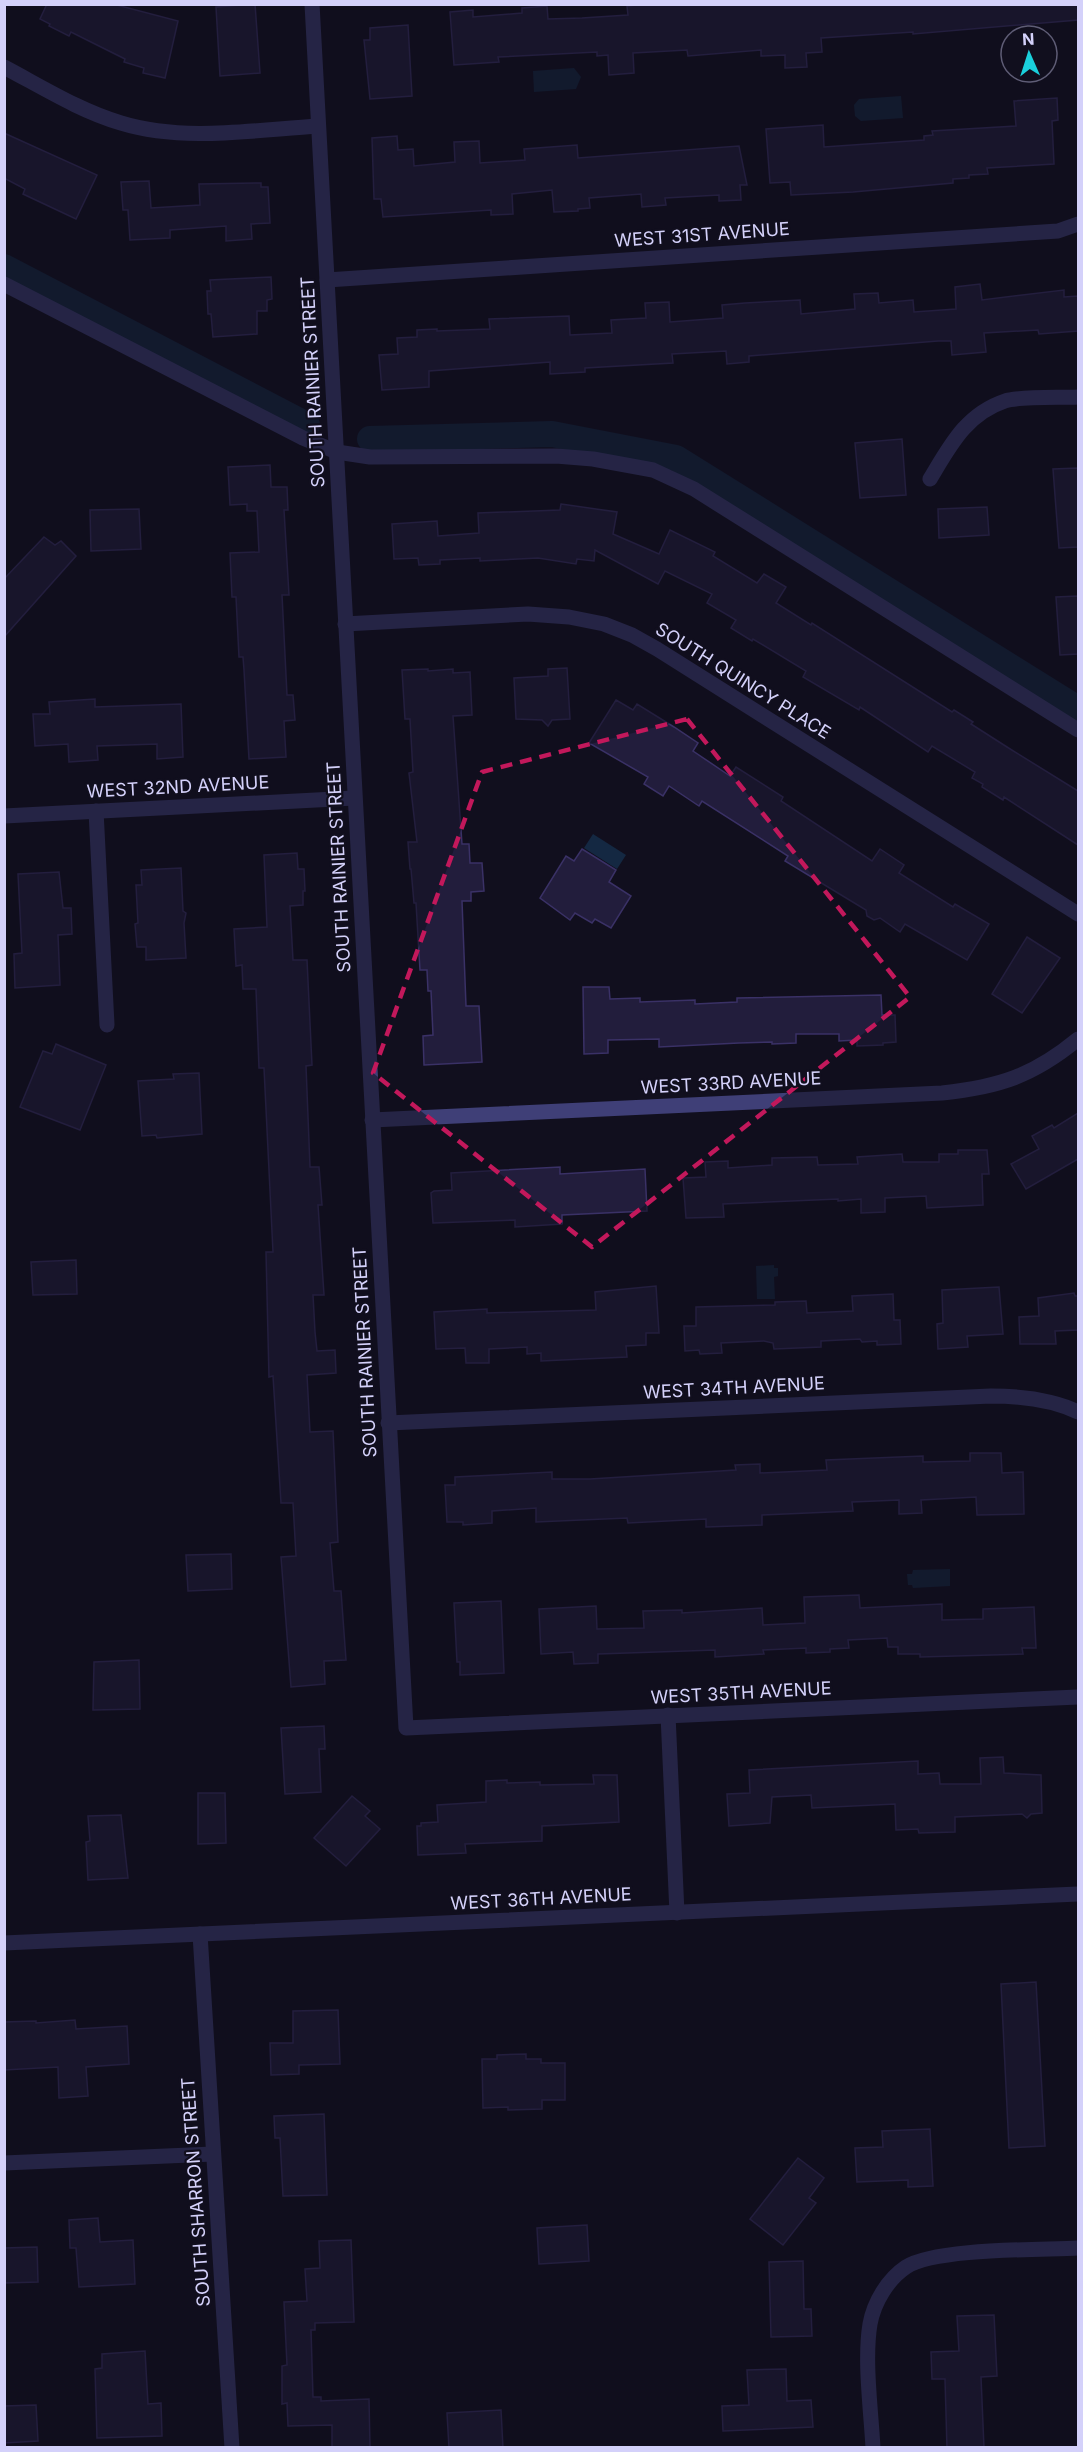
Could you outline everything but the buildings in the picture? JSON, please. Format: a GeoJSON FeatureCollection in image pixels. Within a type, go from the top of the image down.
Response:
{"type":"FeatureCollection","features":[{"type":"Feature","properties":{"kind":"street","name":"SOUTH RAINIER STREET"},"geometry":{"type":"LineString","coordinates":[[312,4],[406,1728]]}},
{"type":"Feature","properties":{"kind":"street"},"geometry":{"type":"LineString","coordinates":[[4,67],[86,111],[121,124],[154,131],[201,133],[318,126]]}},
{"type":"Feature","properties":{"kind":"street","name":"WEST 31ST AVENUE"},"geometry":{"type":"LineString","coordinates":[[327,279],[1058,231],[1078,224]]}},
{"type":"Feature","properties":{"kind":"street"},"geometry":{"type":"LineString","coordinates":[[4,284],[303,438],[337,452],[370,457],[556,456],[593,459],[653,470],[694,489],[1078,730]]}},
{"type":"Feature","properties":{"kind":"street"},"geometry":{"type":"LineString","coordinates":[[930,478],[957,435],[975,416],[1006,400],[1078,397]]}},
{"type":"Feature","properties":{"kind":"street","name":"SOUTH QUINCY PLACE"},"geometry":{"type":"LineString","coordinates":[[345,624],[528,614],[569,617],[604,624],[632,635],[1078,914]]}},
{"type":"Feature","properties":{"kind":"street","name":"WEST 32ND AVENUE"},"geometry":{"type":"LineString","coordinates":[[4,816],[354,798]]}},
{"type":"Feature","properties":{"kind":"street"},"geometry":{"type":"LineString","coordinates":[[96,811],[107,1025]]}},
{"type":"Feature","properties":{"kind":"street","name":"WEST 33RD AVENUE"},"geometry":{"type":"LineString","coordinates":[[372,1120],[975,1090],[1005,1083],[1041,1067],[1078,1039]]}},
{"type":"Feature","properties":{"kind":"street","name":"WEST 34TH AVENUE"},"geometry":{"type":"LineString","coordinates":[[388,1423],[991,1396],[1018,1396],[1045,1401],[1078,1412]]}},
{"type":"Feature","properties":{"kind":"street","name":"WEST 35TH AVENUE"},"geometry":{"type":"LineString","coordinates":[[406,1728],[1078,1697]]}},
{"type":"Feature","properties":{"kind":"street"},"geometry":{"type":"LineString","coordinates":[[668,1716],[676,1913]]}},
{"type":"Feature","properties":{"kind":"street","name":"WEST 36TH AVENUE"},"geometry":{"type":"LineString","coordinates":[[4,1943],[1078,1894]]}},
{"type":"Feature","properties":{"kind":"street","name":"SOUTH SHARRON STREET"},"geometry":{"type":"LineString","coordinates":[[200,1934],[232,2448]]}},
{"type":"Feature","properties":{"kind":"street"},"geometry":{"type":"LineString","coordinates":[[4,2163],[213,2154]]}},
{"type":"Feature","properties":{"kind":"street"},"geometry":{"type":"LineString","coordinates":[[873,2448],[868,2342],[870,2321],[879,2298],[893,2277],[908,2266],[950,2255],[1078,2248]]}},
{"type":"Feature","properties":{"kind":"highlighted area"},"geometry":{"type":"Polygon","coordinates":[[[687,719],[910,997],[592,1247],[373,1073],[482,772],[687,719]]]}},
{"type":"Feature","properties":{"kind":"water"},"geometry":{"type":"Polygon","coordinates":[[[574,68],[581,77],[576,89],[534,92],[533,71],[574,68]]]}},
{"type":"Feature","properties":{"kind":"water"},"geometry":{"type":"Polygon","coordinates":[[[901,96],[903,118],[861,121],[855,116],[854,105],[859,99],[901,96]]]}},
{"type":"Feature","properties":{"kind":"water"},"geometry":{"type":"Polygon","coordinates":[[[593,834],[626,855],[617,869],[584,848],[593,834]]]}},
{"type":"Feature","properties":{"kind":"water"},"geometry":{"type":"Polygon","coordinates":[[[774,1265],[774,1268],[778,1268],[778,1276],[774,1277],[775,1299],[757,1299],[756,1266],[774,1265]]]}},
{"type":"Feature","properties":{"kind":"water"},"geometry":{"type":"Polygon","coordinates":[[[950,1569],[950,1586],[913,1588],[912,1585],[908,1585],[907,1574],[912,1574],[913,1570],[950,1569]]]}},
{"type":"Feature","properties":{"kind":"waterway"},"geometry":{"type":"LineString","coordinates":[[4,267],[307,425]]}},
{"type":"Feature","properties":{"kind":"waterway"},"geometry":{"type":"LineString","coordinates":[[370,439],[552,434],[676,458],[1078,709]]}}]}
